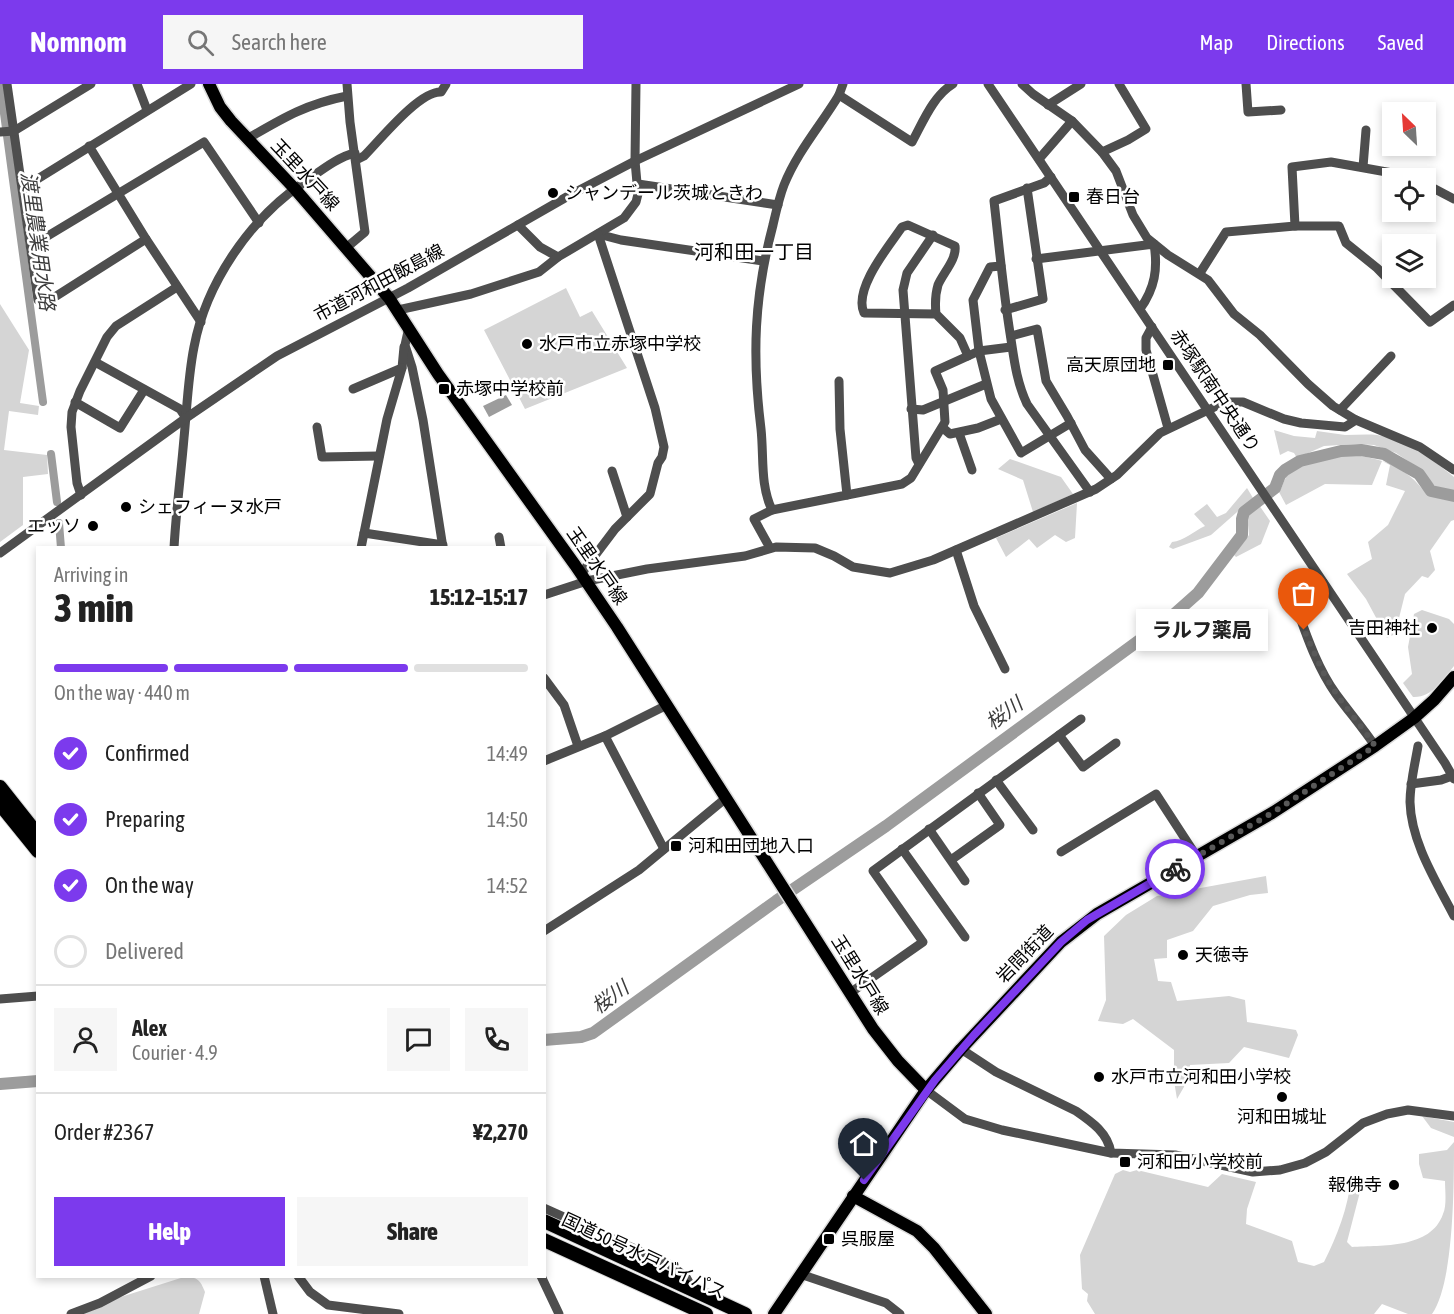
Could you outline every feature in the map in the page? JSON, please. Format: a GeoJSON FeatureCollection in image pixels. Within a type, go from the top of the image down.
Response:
{"type":"FeatureCollection","features":[{"type":"Feature","properties":{"kind":"highway"},"geometry":{"type":"LineString","coordinates":[[0,787],[36,832]]}},
{"type":"Feature","properties":{"kind":"highway"},"geometry":{"type":"LineString","coordinates":[[0,804],[36,849]]}},
{"type":"Feature","properties":{"kind":"highway"},"geometry":{"type":"LineString","coordinates":[[546,1222],[745,1314]]}},
{"type":"Feature","properties":{"kind":"highway","name":"国道50号水戸バイパス"},"geometry":{"type":"LineString","coordinates":[[546,1231],[586,1254],[706,1314]]}},
{"type":"Feature","properties":{"kind":"highway","name":"国道50号水戸バイパス"},"geometry":{"type":"LineString","coordinates":[[546,1241],[586,1254],[728,1314]]}},
{"type":"Feature","properties":{"kind":"highway"},"geometry":{"type":"LineString","coordinates":[[546,1250],[687,1314]]}},
{"type":"Feature","properties":{"kind":"main road","name":"玉里水戸線"},"geometry":{"type":"LineString","coordinates":[[209,84],[220,107],[295,189],[398,310],[438,374],[584,578],[884,1044],[926,1090]]}},
{"type":"Feature","properties":{"kind":"main road","name":"岩間街道"},"geometry":{"type":"LineString","coordinates":[[774,1314],[926,1090],[961,1049],[1077,927],[1281,808],[1375,746],[1434,700],[1454,677]]}},
{"type":"Feature","properties":{"kind":"main road"},"geometry":{"type":"LineString","coordinates":[[854,1196],[917,1231],[934,1248],[986,1314]]}},
{"type":"Feature","properties":{"kind":"street"},"geometry":{"type":"LineString","coordinates":[[7,84],[38,300],[44,302],[146,239]]}},
{"type":"Feature","properties":{"kind":"street"},"geometry":{"type":"LineString","coordinates":[[137,84],[147,110]]}},
{"type":"Feature","properties":{"kind":"street"},"geometry":{"type":"LineString","coordinates":[[23,188],[191,84]]}},
{"type":"Feature","properties":{"kind":"street"},"geometry":{"type":"LineString","coordinates":[[346,248],[365,232],[347,84]]}},
{"type":"Feature","properties":{"kind":"street"},"geometry":{"type":"LineString","coordinates":[[174,546],[194,346],[211,294],[223,272],[259,223],[295,189],[344,157],[364,156],[432,88],[441,92],[446,84]]}},
{"type":"Feature","properties":{"kind":"street"},"geometry":{"type":"LineString","coordinates":[[398,310],[471,294],[539,272],[558,257],[624,218],[636,202],[638,184],[635,161],[636,84]]}},
{"type":"Feature","properties":{"kind":"street","name":"市道河和田飯島線"},"geometry":{"type":"LineString","coordinates":[[0,553],[186,418],[277,356],[389,298],[635,161],[799,84]]}},
{"type":"Feature","properties":{"kind":"street"},"geometry":{"type":"LineString","coordinates":[[772,510],[762,469],[754,366],[758,294],[764,261],[784,185],[797,160],[839,95],[843,84]]}},
{"type":"Feature","properties":{"kind":"street"},"geometry":{"type":"LineString","coordinates":[[839,95],[912,142],[929,110],[953,84]]}},
{"type":"Feature","properties":{"kind":"street","name":"赤塚駅南中央通り"},"geometry":{"type":"LineString","coordinates":[[988,84],[1453,778]]}},
{"type":"Feature","properties":{"kind":"street"},"geometry":{"type":"LineString","coordinates":[[1022,84],[1072,121],[1102,152],[1116,171],[1133,216],[1147,238],[1168,255],[1208,280],[1234,314],[1260,335],[1308,384],[1356,420],[1420,447],[1454,470]]}},
{"type":"Feature","properties":{"kind":"street"},"geometry":{"type":"LineString","coordinates":[[1048,105],[1081,84]]}},
{"type":"Feature","properties":{"kind":"street"},"geometry":{"type":"LineString","coordinates":[[1102,152],[1146,129],[1119,84]]}},
{"type":"Feature","properties":{"kind":"street"},"geometry":{"type":"LineString","coordinates":[[1246,84],[1248,112],[1281,110]]}},
{"type":"Feature","properties":{"kind":"street"},"geometry":{"type":"LineString","coordinates":[[0,132],[14,131],[87,85]]}},
{"type":"Feature","properties":{"kind":"street"},"geometry":{"type":"LineString","coordinates":[[247,139],[301,108],[347,96]]}},
{"type":"Feature","properties":{"kind":"street"},"geometry":{"type":"LineString","coordinates":[[1039,159],[1072,121]]}},
{"type":"Feature","properties":{"kind":"street"},"geometry":{"type":"LineString","coordinates":[[1363,167],[1366,130]]}},
{"type":"Feature","properties":{"kind":"street"},"geometry":{"type":"LineString","coordinates":[[31,246],[204,142],[259,223]]}},
{"type":"Feature","properties":{"kind":"street"},"geometry":{"type":"LineString","coordinates":[[89,146],[146,239],[201,322]]}},
{"type":"Feature","properties":{"kind":"street"},"geometry":{"type":"LineString","coordinates":[[1295,226],[1292,167],[1331,162],[1382,171]]}},
{"type":"Feature","properties":{"kind":"street"},"geometry":{"type":"LineString","coordinates":[[1052,177],[1044,183],[994,201],[1005,310],[1011,347],[1027,404],[1090,492]]}},
{"type":"Feature","properties":{"kind":"street"},"geometry":{"type":"LineString","coordinates":[[638,184],[778,205]]}},
{"type":"Feature","properties":{"kind":"street"},"geometry":{"type":"LineString","coordinates":[[1005,310],[1043,299],[1027,188]]}},
{"type":"Feature","properties":{"kind":"street"},"geometry":{"type":"LineString","coordinates":[[1436,188],[1454,199]]}},
{"type":"Feature","properties":{"kind":"street"},"geometry":{"type":"LineString","coordinates":[[518,225],[540,248],[558,257]]}},
{"type":"Feature","properties":{"kind":"street"},"geometry":{"type":"LineString","coordinates":[[936,314],[864,314],[861,308],[870,273],[902,227],[909,225],[955,246],[956,252],[939,283],[935,296],[936,314],[960,338],[968,356]]}},
{"type":"Feature","properties":{"kind":"street"},"geometry":{"type":"LineString","coordinates":[[1200,273],[1226,232],[1295,226],[1339,226],[1346,243],[1377,267],[1430,322],[1454,305]]}},
{"type":"Feature","properties":{"kind":"street"},"geometry":{"type":"LineString","coordinates":[[598,234],[621,240],[764,261]]}},
{"type":"Feature","properties":{"kind":"street"},"geometry":{"type":"LineString","coordinates":[[584,578],[615,529],[650,494],[664,447],[655,408],[598,234]]}},
{"type":"Feature","properties":{"kind":"street"},"geometry":{"type":"LineString","coordinates":[[919,464],[916,458],[911,409],[903,290],[907,273],[933,235]]}},
{"type":"Feature","properties":{"kind":"street"},"geometry":{"type":"LineString","coordinates":[[1036,259],[1154,244]]}},
{"type":"Feature","properties":{"kind":"street"},"geometry":{"type":"LineString","coordinates":[[1140,309],[1147,299],[1157,268],[1154,244]]}},
{"type":"Feature","properties":{"kind":"street"},"geometry":{"type":"LineString","coordinates":[[1001,266],[990,267],[973,300],[979,351],[986,384],[1001,419],[1021,453],[1071,423]]}},
{"type":"Feature","properties":{"kind":"street"},"geometry":{"type":"LineString","coordinates":[[81,495],[77,483],[71,427],[75,402],[107,337],[117,326],[177,287]]}},
{"type":"Feature","properties":{"kind":"street"},"geometry":{"type":"LineString","coordinates":[[361,546],[387,419],[402,368],[409,327]]}},
{"type":"Feature","properties":{"kind":"street"},"geometry":{"type":"LineString","coordinates":[[1152,327],[1146,338],[1146,350],[1168,428]]}},
{"type":"Feature","properties":{"kind":"street"},"geometry":{"type":"LineString","coordinates":[[1011,336],[1037,329],[1046,381],[1084,450],[1112,479]]}},
{"type":"Feature","properties":{"kind":"street"},"geometry":{"type":"LineString","coordinates":[[364,533],[443,546],[423,420],[405,345]]}},
{"type":"Feature","properties":{"kind":"street"},"geometry":{"type":"LineString","coordinates":[[770,548],[754,519],[772,510],[902,484],[911,478],[943,428],[945,413],[943,390],[935,371],[979,351],[1011,347]]}},
{"type":"Feature","properties":{"kind":"street"},"geometry":{"type":"LineString","coordinates":[[1340,410],[1391,356]]}},
{"type":"Feature","properties":{"kind":"street"},"geometry":{"type":"LineString","coordinates":[[95,362],[180,409],[186,418]]}},
{"type":"Feature","properties":{"kind":"street"},"geometry":{"type":"LineString","coordinates":[[353,389],[402,368]]}},
{"type":"Feature","properties":{"kind":"street"},"geometry":{"type":"LineString","coordinates":[[838,381],[847,495]]}},
{"type":"Feature","properties":{"kind":"street"},"geometry":{"type":"LineString","coordinates":[[911,409],[923,410],[986,384]]}},
{"type":"Feature","properties":{"kind":"street"},"geometry":{"type":"LineString","coordinates":[[75,402],[120,428],[144,390]]}},
{"type":"Feature","properties":{"kind":"street"},"geometry":{"type":"LineString","coordinates":[[546,594],[584,578],[745,556],[770,548],[815,548],[852,567],[890,573],[917,566],[1090,492],[1112,479],[1153,439],[1168,428],[1225,402],[1236,401],[1302,423],[1345,427],[1356,420]]}},
{"type":"Feature","properties":{"kind":"street"},"geometry":{"type":"LineString","coordinates":[[943,428],[950,434],[958,433],[1001,419]]}},
{"type":"Feature","properties":{"kind":"street"},"geometry":{"type":"LineString","coordinates":[[317,427],[322,457],[380,456]]}},
{"type":"Feature","properties":{"kind":"street"},"geometry":{"type":"LineString","coordinates":[[958,433],[972,470]]}},
{"type":"Feature","properties":{"kind":"street"},"geometry":{"type":"LineString","coordinates":[[612,471],[627,517]]}},
{"type":"Feature","properties":{"kind":"street"},"geometry":{"type":"LineString","coordinates":[[956,550],[974,606],[1005,669]]}},
{"type":"Feature","properties":{"kind":"street"},"geometry":{"type":"LineString","coordinates":[[1323,582],[1307,593],[1297,609],[1324,675],[1375,746]]}},
{"type":"Feature","properties":{"kind":"street"},"geometry":{"type":"LineString","coordinates":[[546,681],[564,705],[578,746]]}},
{"type":"Feature","properties":{"kind":"street"},"geometry":{"type":"LineString","coordinates":[[546,760],[605,736],[667,705]]}},
{"type":"Feature","properties":{"kind":"street"},"geometry":{"type":"LineString","coordinates":[[850,993],[923,942],[873,871],[1081,719]]}},
{"type":"Feature","properties":{"kind":"street"},"geometry":{"type":"LineString","coordinates":[[1059,735],[1083,767],[1116,743]]}},
{"type":"Feature","properties":{"kind":"street"},"geometry":{"type":"LineString","coordinates":[[605,736],[664,849]]}},
{"type":"Feature","properties":{"kind":"street"},"geometry":{"type":"LineString","coordinates":[[1418,746],[1411,784],[1411,811],[1424,857],[1454,916]]}},
{"type":"Feature","properties":{"kind":"street"},"geometry":{"type":"LineString","coordinates":[[1411,784],[1453,778]]}},
{"type":"Feature","properties":{"kind":"street"},"geometry":{"type":"LineString","coordinates":[[996,780],[1033,830]]}},
{"type":"Feature","properties":{"kind":"street"},"geometry":{"type":"LineString","coordinates":[[951,860],[1000,825],[978,794]]}},
{"type":"Feature","properties":{"kind":"street"},"geometry":{"type":"LineString","coordinates":[[1061,852],[1156,794],[1197,856]]}},
{"type":"Feature","properties":{"kind":"street"},"geometry":{"type":"LineString","coordinates":[[546,930],[631,875],[726,798]]}},
{"type":"Feature","properties":{"kind":"street"},"geometry":{"type":"LineString","coordinates":[[929,830],[965,880]]}},
{"type":"Feature","properties":{"kind":"street"},"geometry":{"type":"LineString","coordinates":[[902,849],[965,937]]}},
{"type":"Feature","properties":{"kind":"street"},"geometry":{"type":"LineString","coordinates":[[0,999],[36,996]]}},
{"type":"Feature","properties":{"kind":"street"},"geometry":{"type":"LineString","coordinates":[[961,1049],[996,1072],[1076,1111],[1104,1135],[1110,1143],[1111,1153]]}},
{"type":"Feature","properties":{"kind":"street"},"geometry":{"type":"LineString","coordinates":[[926,1090],[959,1115],[983,1125],[1111,1153],[1175,1155],[1244,1170],[1266,1172],[1294,1168],[1311,1160],[1326,1152],[1363,1123],[1387,1114],[1408,1110],[1454,1116]]}},
{"type":"Feature","properties":{"kind":"street"},"geometry":{"type":"LineString","coordinates":[[546,1209],[669,1264],[686,1278],[692,1288]]}},
{"type":"Feature","properties":{"kind":"street"},"geometry":{"type":"LineString","coordinates":[[800,1274],[878,1300],[900,1314]]}},
{"type":"Feature","properties":{"kind":"street"},"geometry":{"type":"LineString","coordinates":[[71,1314],[100,1303],[147,1278]]}},
{"type":"Feature","properties":{"kind":"street"},"geometry":{"type":"LineString","coordinates":[[264,1278],[273,1314]]}},
{"type":"Feature","properties":{"kind":"street"},"geometry":{"type":"LineString","coordinates":[[300,1278],[310,1292],[328,1305],[399,1314]]}},
{"type":"Feature","properties":{"kind":"street"},"geometry":{"type":"LineString","coordinates":[[542,1278],[559,1314]]}},
{"type":"Feature","properties":{"kind":"shaded area"},"geometry":{"type":"Polygon","coordinates":[[[566,288],[580,317],[592,311],[627,368],[525,409],[484,330],[566,288]]]}},
{"type":"Feature","properties":{"kind":"shaded area"},"geometry":{"type":"Polygon","coordinates":[[[0,304],[29,350],[20,403],[39,406],[38,415],[9,411],[4,450],[47,455],[48,474],[23,477],[23,525],[0,542],[0,304]]]}},
{"type":"Feature","properties":{"kind":"shaded area"},"geometry":{"type":"Polygon","coordinates":[[[506,395],[512,405],[489,417],[483,406],[506,395]]]}},
{"type":"Feature","properties":{"kind":"shaded area"},"geometry":{"type":"Polygon","coordinates":[[[1274,430],[1294,436],[1315,438],[1317,431],[1388,437],[1428,457],[1454,477],[1454,492],[1436,487],[1420,469],[1396,453],[1374,445],[1324,446],[1297,458],[1294,453],[1288,451],[1280,455],[1274,430]]]}},
{"type":"Feature","properties":{"kind":"shaded area"},"geometry":{"type":"Polygon","coordinates":[[[1356,455],[1382,461],[1372,485],[1325,484],[1286,505],[1279,492],[1286,477],[1295,470],[1320,459],[1356,455]]]}},
{"type":"Feature","properties":{"kind":"shaded area"},"geometry":{"type":"Polygon","coordinates":[[[1010,459],[1061,477],[1073,494],[1033,512],[1023,480],[998,469],[1010,459]]]}},
{"type":"Feature","properties":{"kind":"shaded area"},"geometry":{"type":"Polygon","coordinates":[[[1383,461],[1406,473],[1428,494],[1454,500],[1454,520],[1430,551],[1435,570],[1428,578],[1422,576],[1405,594],[1395,634],[1387,638],[1366,599],[1347,574],[1372,559],[1368,542],[1388,525],[1405,491],[1386,485],[1390,465],[1383,461]]]}},
{"type":"Feature","properties":{"kind":"shaded area"},"geometry":{"type":"Polygon","coordinates":[[[1247,488],[1253,498],[1211,535],[1173,549],[1169,547],[1172,542],[1185,538],[1205,526],[1194,514],[1207,504],[1217,517],[1226,513],[1247,488]]]}},
{"type":"Feature","properties":{"kind":"shaded area"},"geometry":{"type":"Polygon","coordinates":[[[1077,503],[1075,538],[1066,542],[1055,535],[1037,548],[1029,539],[1006,557],[996,538],[1077,503]]]}},
{"type":"Feature","properties":{"kind":"shaded area"},"geometry":{"type":"Polygon","coordinates":[[[1259,505],[1270,521],[1261,544],[1236,557],[1234,555],[1249,535],[1247,515],[1259,505]]]}},
{"type":"Feature","properties":{"kind":"shaded area"},"geometry":{"type":"Polygon","coordinates":[[[1422,610],[1449,619],[1454,624],[1454,666],[1431,691],[1413,697],[1403,683],[1412,674],[1408,647],[1414,614],[1422,610]]]}},
{"type":"Feature","properties":{"kind":"shaded area"},"geometry":{"type":"Polygon","coordinates":[[[1266,876],[1268,893],[1250,895],[1213,906],[1193,931],[1167,940],[1167,958],[1154,959],[1158,981],[1171,982],[1177,1001],[1229,996],[1245,1000],[1247,1022],[1296,1030],[1298,1035],[1289,1058],[1244,1047],[1229,1063],[1190,1065],[1188,1080],[1177,1099],[1174,1081],[1174,1050],[1133,1019],[1123,1024],[1098,1021],[1106,1000],[1104,936],[1126,915],[1157,896],[1266,876]]]}},
{"type":"Feature","properties":{"kind":"shaded area"},"geometry":{"type":"Polygon","coordinates":[[[1422,1116],[1454,1122],[1454,1137],[1431,1128],[1422,1116]]]}},
{"type":"Feature","properties":{"kind":"shaded area"},"geometry":{"type":"Polygon","coordinates":[[[1454,1142],[1453,1208],[1449,1258],[1439,1300],[1432,1314],[1408,1314],[1382,1304],[1374,1314],[1095,1314],[1087,1301],[1088,1294],[1082,1289],[1080,1255],[1115,1174],[1123,1170],[1130,1172],[1137,1170],[1208,1187],[1222,1174],[1256,1182],[1247,1209],[1246,1224],[1292,1241],[1298,1262],[1314,1266],[1324,1262],[1333,1242],[1345,1211],[1351,1179],[1361,1188],[1347,1242],[1352,1247],[1404,1243],[1428,1234],[1443,1214],[1445,1181],[1423,1178],[1419,1154],[1447,1150],[1454,1142]]]}},
{"type":"Feature","properties":{"kind":"shaded area"},"geometry":{"type":"Polygon","coordinates":[[[181,1278],[198,1280],[205,1292],[199,1314],[67,1314],[181,1278]]]}},
{"type":"Feature","properties":{"kind":"waterway","name":"渡里農業用水路"},"geometry":{"type":"LineString","coordinates":[[0,84],[43,402]]}},
{"type":"Feature","properties":{"kind":"waterway","name":"桜川"},"geometry":{"type":"LineString","coordinates":[[546,1040],[581,1037],[593,1033],[776,901],[886,826],[1171,617],[1198,593],[1242,535],[1244,512],[1275,488],[1280,475],[1285,470],[1300,461],[1341,451],[1361,450],[1384,454],[1419,474],[1431,491],[1454,496]]}},
{"type":"Feature","properties":{"kind":"waterway","name":"渡里農業用水路"},"geometry":{"type":"LineString","coordinates":[[51,454],[57,502]]}},
{"type":"Feature","properties":{"kind":"waterway","name":"渡里農業用水路"},"geometry":{"type":"LineString","coordinates":[[59,523],[61,546]]}},
{"type":"Feature","properties":{"kind":"waterway","name":"桜川"},"geometry":{"type":"LineString","coordinates":[[0,1084],[36,1081]]}},
{"type":"Feature","properties":{"kind":"way so far"},"geometry":{"type":"LineString","coordinates":[[1175,869],[1272,813],[1375,746],[1364,728],[1335,693],[1324,675],[1304,630]]}},
{"type":"Feature","properties":{"kind":"place","name":"シャンデール茨城ときわ"},"geometry":{"type":"Point","coordinates":[553,193]}},
{"type":"Feature","properties":{"kind":"place","name":"春日台"},"geometry":{"type":"Point","coordinates":[1074,197]}},
{"type":"Feature","properties":{"kind":"place","name":"水戸市立赤塚中学校"},"geometry":{"type":"Point","coordinates":[527,344]}},
{"type":"Feature","properties":{"kind":"place","name":"高天原団地"},"geometry":{"type":"Point","coordinates":[1168,365]}},
{"type":"Feature","properties":{"kind":"place","name":"赤塚中学校前"},"geometry":{"type":"Point","coordinates":[444,389]}},
{"type":"Feature","properties":{"kind":"place","name":"シェフィーヌ水戸"},"geometry":{"type":"Point","coordinates":[126,507]}},
{"type":"Feature","properties":{"kind":"place","name":"エッソ"},"geometry":{"type":"Point","coordinates":[93,526]}},
{"type":"Feature","properties":{"kind":"place","name":"吉田神社"},"geometry":{"type":"Point","coordinates":[1432,628]}},
{"type":"Feature","properties":{"kind":"place","name":"ラルフ薬局"},"geometry":{"type":"Point","coordinates":[1304,630]}},
{"type":"Feature","properties":{"kind":"place","name":"河和田団地入口"},"geometry":{"type":"Point","coordinates":[676,846]}},
{"type":"Feature","properties":{"kind":"place","name":"天徳寺"},"geometry":{"type":"Point","coordinates":[1183,955]}},
{"type":"Feature","properties":{"kind":"place","name":"水戸市立河和田小学校"},"geometry":{"type":"Point","coordinates":[1099,1077]}},
{"type":"Feature","properties":{"kind":"place","name":"河和田城址"},"geometry":{"type":"Point","coordinates":[1282,1097]}},
{"type":"Feature","properties":{"kind":"place","name":"河和田小学校前"},"geometry":{"type":"Point","coordinates":[1125,1162]}},
{"type":"Feature","properties":{"kind":"place","name":"報佛寺"},"geometry":{"type":"Point","coordinates":[1394,1185]}},
{"type":"Feature","properties":{"kind":"place","name":"呉服屋"},"geometry":{"type":"Point","coordinates":[829,1239]}},
{"type":"Feature","properties":{"kind":"district","name":"河和田一丁目"},"geometry":{"type":"Point","coordinates":[754,252]}},
{"type":"Feature","properties":{"kind":"route"},"geometry":{"type":"LineString","coordinates":[[864,1180],[935,1080],[1061,942],[1087,920],[1175,869]]}}]}
